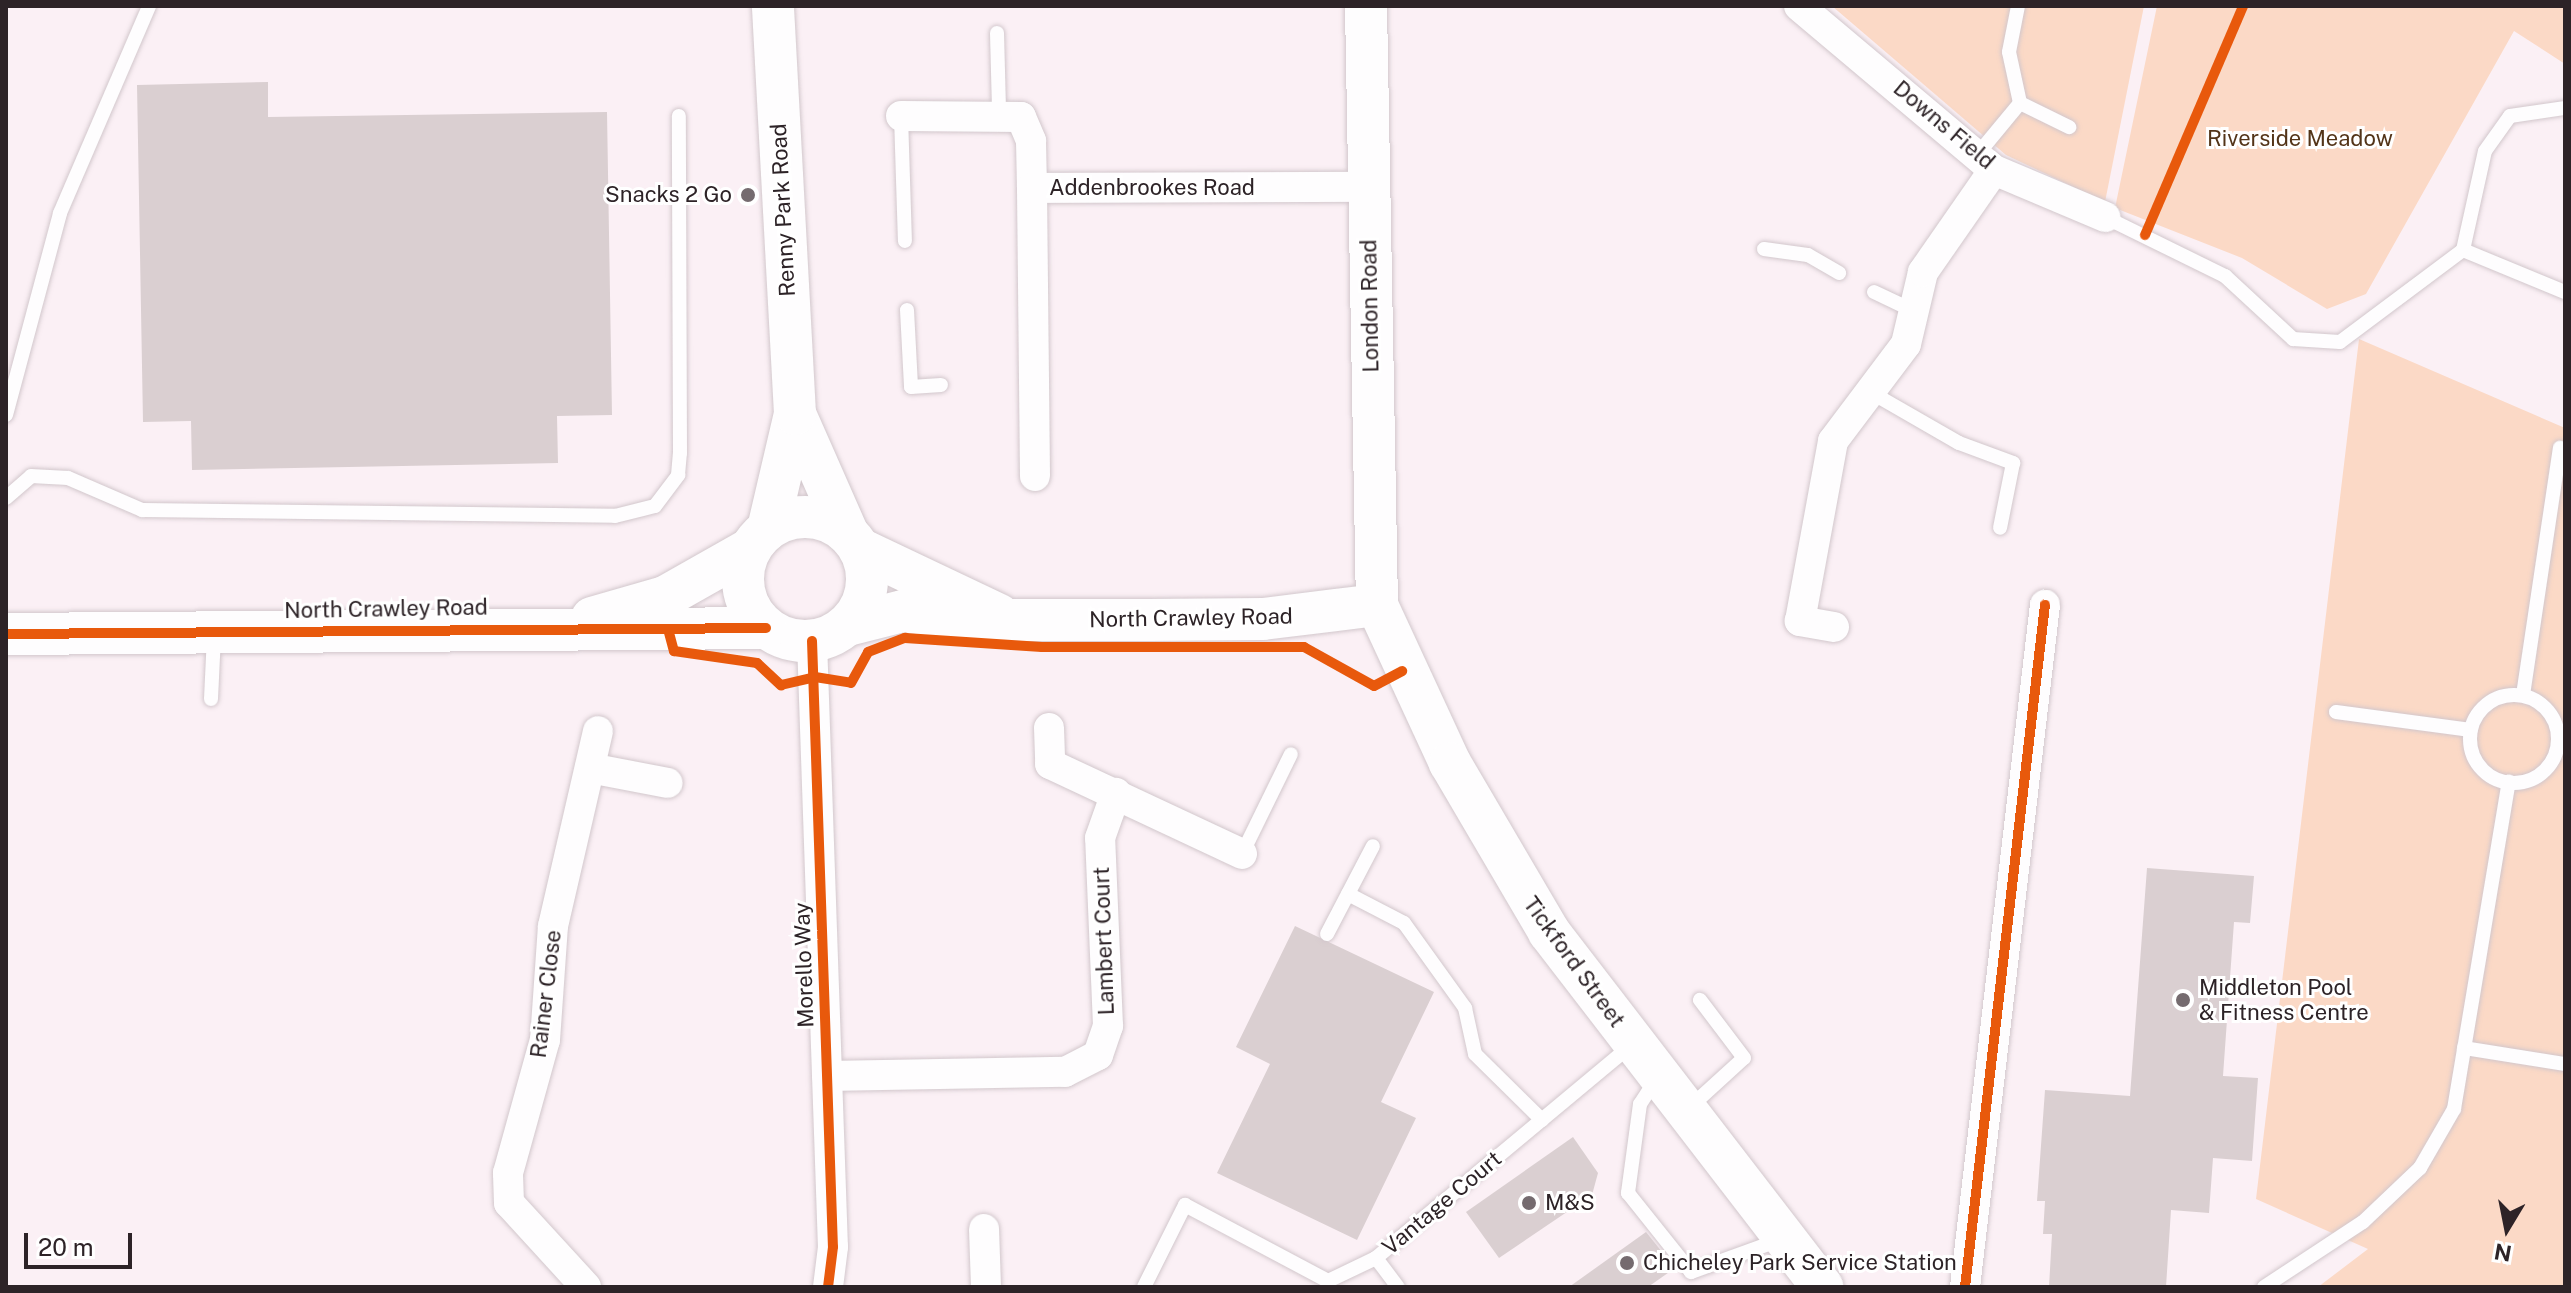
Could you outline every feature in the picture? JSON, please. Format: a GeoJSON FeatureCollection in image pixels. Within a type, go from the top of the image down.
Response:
{"type":"FeatureCollection","features":[{"type":"Feature","properties":{"kind":"street","name":"Renny Park Road"},"geometry":{"type":"LineString","coordinates":[[759,539],[795,414],[773,6]]}},
{"type":"Feature","properties":{"kind":"street","name":"London Road"},"geometry":{"type":"LineString","coordinates":[[1366,6],[1377,605]]}},
{"type":"Feature","properties":{"kind":"street","name":"Downs Field"},"geometry":{"type":"LineString","coordinates":[[1799,6],[1985,163],[2105,217]]}},
{"type":"Feature","properties":{"kind":"street"},"geometry":{"type":"LineString","coordinates":[[901,116],[999,111],[1021,117],[1031,141],[1032,188]]}},
{"type":"Feature","properties":{"kind":"street"},"geometry":{"type":"LineString","coordinates":[[1834,627],[1800,621],[1833,441],[1906,344],[1923,272],[1985,163]]}},
{"type":"Feature","properties":{"kind":"street","name":"Addenbrookes Road"},"geometry":{"type":"LineString","coordinates":[[1035,476],[1025,384],[1032,188],[1368,187]]}},
{"type":"Feature","properties":{"kind":"street","name":"Renny Park Road"},"geometry":{"type":"LineString","coordinates":[[795,414],[854,541]]}},
{"type":"Feature","properties":{"kind":"street"},"geometry":{"type":"LineString","coordinates":[[809,517],[854,541],[866,588],[830,633],[766,628],[742,583],[759,539],[809,517]]}},
{"type":"Feature","properties":{"kind":"street","name":"North Crawley Road"},"geometry":{"type":"LineString","coordinates":[[548,628],[665,597],[759,539]]}},
{"type":"Feature","properties":{"kind":"street","name":"North Crawley Road"},"geometry":{"type":"LineString","coordinates":[[854,541],[1004,618]]}},
{"type":"Feature","properties":{"kind":"street","name":"North Crawley Road"},"geometry":{"type":"LineString","coordinates":[[830,633],[876,613],[1004,618],[1263,619],[1377,605]]}},
{"type":"Feature","properties":{"kind":"street","name":"Tickford Street"},"geometry":{"type":"LineString","coordinates":[[1377,605],[1402,671],[1506,862],[1646,1060],[1822,1287]]}},
{"type":"Feature","properties":{"kind":"street"},"geometry":{"type":"LineString","coordinates":[[1965,1287],[2045,605]]}},
{"type":"Feature","properties":{"kind":"street","name":"North Crawley Road"},"geometry":{"type":"LineString","coordinates":[[6,634],[766,628]]}},
{"type":"Feature","properties":{"kind":"street","name":"Morello Way"},"geometry":{"type":"LineString","coordinates":[[828,1287],[830,633]]}},
{"type":"Feature","properties":{"kind":"street"},"geometry":{"type":"LineString","coordinates":[[1049,728],[1050,764],[1242,854]]}},
{"type":"Feature","properties":{"kind":"street","name":"Rainer Close"},"geometry":{"type":"LineString","coordinates":[[586,1287],[509,1203],[508,1173],[545,1040],[553,926],[598,731]]}},
{"type":"Feature","properties":{"kind":"street"},"geometry":{"type":"LineString","coordinates":[[590,768],[668,783]]}},
{"type":"Feature","properties":{"kind":"street","name":"Lambert Court"},"geometry":{"type":"LineString","coordinates":[[827,1076],[1065,1072],[1098,1055],[1108,1026],[1100,838],[1116,793]]}},
{"type":"Feature","properties":{"kind":"street"},"geometry":{"type":"LineString","coordinates":[[984,1229],[986,1287]]}},
{"type":"Feature","properties":{"kind":"lane"},"geometry":{"type":"LineString","coordinates":[[6,415],[60,213],[149,6]]}},
{"type":"Feature","properties":{"kind":"lane"},"geometry":{"type":"LineString","coordinates":[[1985,163],[2020,103],[2009,52],[2018,6]]}},
{"type":"Feature","properties":{"kind":"lane"},"geometry":{"type":"LineString","coordinates":[[997,33],[999,111]]}},
{"type":"Feature","properties":{"kind":"lane"},"geometry":{"type":"LineString","coordinates":[[2020,103],[2069,127]]}},
{"type":"Feature","properties":{"kind":"lane"},"geometry":{"type":"LineString","coordinates":[[2105,217],[2225,276],[2293,339],[2340,342],[2463,250],[2485,151],[2510,116],[2565,108]]}},
{"type":"Feature","properties":{"kind":"lane"},"geometry":{"type":"LineString","coordinates":[[6,498],[31,476],[68,478],[142,510],[615,516],[655,506],[678,475],[680,453],[679,116]]}},
{"type":"Feature","properties":{"kind":"lane"},"geometry":{"type":"LineString","coordinates":[[901,116],[905,241]]}},
{"type":"Feature","properties":{"kind":"lane"},"geometry":{"type":"LineString","coordinates":[[1764,249],[1808,255],[1839,273]]}},
{"type":"Feature","properties":{"kind":"lane"},"geometry":{"type":"LineString","coordinates":[[2463,250],[2565,292]]}},
{"type":"Feature","properties":{"kind":"lane"},"geometry":{"type":"LineString","coordinates":[[1874,292],[1914,311]]}},
{"type":"Feature","properties":{"kind":"lane"},"geometry":{"type":"LineString","coordinates":[[907,310],[911,387],[941,385]]}},
{"type":"Feature","properties":{"kind":"lane"},"geometry":{"type":"LineString","coordinates":[[1872,393],[1959,443],[2013,463],[2000,528]]}},
{"type":"Feature","properties":{"kind":"lane"},"geometry":{"type":"LineString","coordinates":[[2523,695],[2560,448]]}},
{"type":"Feature","properties":{"kind":"lane"},"geometry":{"type":"LineString","coordinates":[[211,699],[214,632]]}},
{"type":"Feature","properties":{"kind":"lane"},"geometry":{"type":"LineString","coordinates":[[2523,695],[2553,718],[2562,743],[2542,773],[2509,782],[2475,758],[2471,730],[2496,699],[2523,695]]}},
{"type":"Feature","properties":{"kind":"lane"},"geometry":{"type":"LineString","coordinates":[[2336,712],[2471,730]]}},
{"type":"Feature","properties":{"kind":"lane"},"geometry":{"type":"LineString","coordinates":[[1242,854],[1291,754]]}},
{"type":"Feature","properties":{"kind":"lane"},"geometry":{"type":"LineString","coordinates":[[2264,1287],[2363,1222],[2420,1168],[2454,1109],[2509,782]]}},
{"type":"Feature","properties":{"kind":"lane"},"geometry":{"type":"LineString","coordinates":[[1327,934],[1373,846]]}},
{"type":"Feature","properties":{"kind":"lane"},"geometry":{"type":"LineString","coordinates":[[1348,894],[1404,923],[1465,1008],[1475,1054],[1542,1120]]}},
{"type":"Feature","properties":{"kind":"lane"},"geometry":{"type":"LineString","coordinates":[[1686,1111],[1744,1058],[1700,1000]]}},
{"type":"Feature","properties":{"kind":"lane"},"geometry":{"type":"LineString","coordinates":[[2464,1048],[2565,1064]]}},
{"type":"Feature","properties":{"kind":"lane"},"geometry":{"type":"LineString","coordinates":[[1646,1060],[1628,1193],[1691,1272],[1783,1239]]}},
{"type":"Feature","properties":{"kind":"lane","name":"Vantage Court"},"geometry":{"type":"LineString","coordinates":[[1144,1287],[1185,1205],[1328,1281],[1376,1258],[1542,1120],[1646,1060]]}},
{"type":"Feature","properties":{"kind":"lane"},"geometry":{"type":"LineString","coordinates":[[1376,1258],[1398,1287]]}},
{"type":"Feature","properties":{"kind":"green space"},"geometry":{"type":"Polygon","coordinates":[[[1832,6],[2144,6],[2105,202],[2006,155],[1832,6]]]}},
{"type":"Feature","properties":{"kind":"green space","name":"Riverside Meadow"},"geometry":{"type":"Polygon","coordinates":[[[2157,6],[2565,6],[2565,64],[2514,31],[2366,294],[2327,309],[2242,258],[2115,208],[2157,6]]]}},
{"type":"Feature","properties":{"kind":"green space"},"geometry":{"type":"Polygon","coordinates":[[[2359,339],[2565,428],[2565,1287],[2318,1287],[2368,1249],[2256,1199],[2359,339]]]}},
{"type":"Feature","properties":{"kind":"building"},"geometry":{"type":"Polygon","coordinates":[[[268,82],[268,117],[607,112],[612,415],[557,416],[558,463],[192,470],[191,421],[143,422],[137,85],[268,82]]]}},
{"type":"Feature","properties":{"kind":"building","name":"Middleton Pool & Fitness Centre"},"geometry":{"type":"Polygon","coordinates":[[[2147,868],[2254,876],[2250,923],[2234,922],[2223,1076],[2258,1078],[2252,1161],[2213,1158],[2209,1213],[2171,1210],[2166,1287],[2049,1287],[2052,1234],[2043,1234],[2045,1201],[2037,1201],[2045,1090],[2130,1096],[2147,868]]]}},
{"type":"Feature","properties":{"kind":"building"},"geometry":{"type":"Polygon","coordinates":[[[1295,926],[1434,992],[1381,1102],[1416,1118],[1357,1240],[1217,1173],[1270,1064],[1236,1047],[1295,926]]]}},
{"type":"Feature","properties":{"kind":"building","name":"M&S"},"geometry":{"type":"Polygon","coordinates":[[[1573,1137],[1598,1173],[1592,1195],[1499,1258],[1466,1212],[1573,1137]]]}},
{"type":"Feature","properties":{"kind":"building"},"geometry":{"type":"Polygon","coordinates":[[[1646,1232],[1675,1268],[1648,1287],[1569,1287],[1646,1232]]]}},
{"type":"Feature","properties":{"kind":"cycle path"},"geometry":{"type":"LineString","coordinates":[[2145,235],[2243,6]]}},
{"type":"Feature","properties":{"kind":"cycle path"},"geometry":{"type":"LineString","coordinates":[[1965,1287],[2045,605]]}},
{"type":"Feature","properties":{"kind":"cycle path"},"geometry":{"type":"LineString","coordinates":[[6,634],[766,628]]}},
{"type":"Feature","properties":{"kind":"cycle path"},"geometry":{"type":"LineString","coordinates":[[668,629],[674,651],[757,663],[781,685],[815,677],[851,683],[868,652],[905,638],[1042,647],[1304,647],[1374,686],[1402,671]]}},
{"type":"Feature","properties":{"kind":"cycle path"},"geometry":{"type":"LineString","coordinates":[[812,641],[833,1247],[828,1287]]}},
{"type":"Feature","properties":{"kind":"place","name":"Snacks 2 Go"},"geometry":{"type":"Point","coordinates":[748,195]}},
{"type":"Feature","properties":{"kind":"place","name":"Middleton Pool & Fitness Centre"},"geometry":{"type":"Point","coordinates":[2183,1000]}},
{"type":"Feature","properties":{"kind":"place","name":"M&S"},"geometry":{"type":"Point","coordinates":[1529,1203]}},
{"type":"Feature","properties":{"kind":"place","name":"Chicheley Park Service Station"},"geometry":{"type":"Point","coordinates":[1627,1263]}}]}
